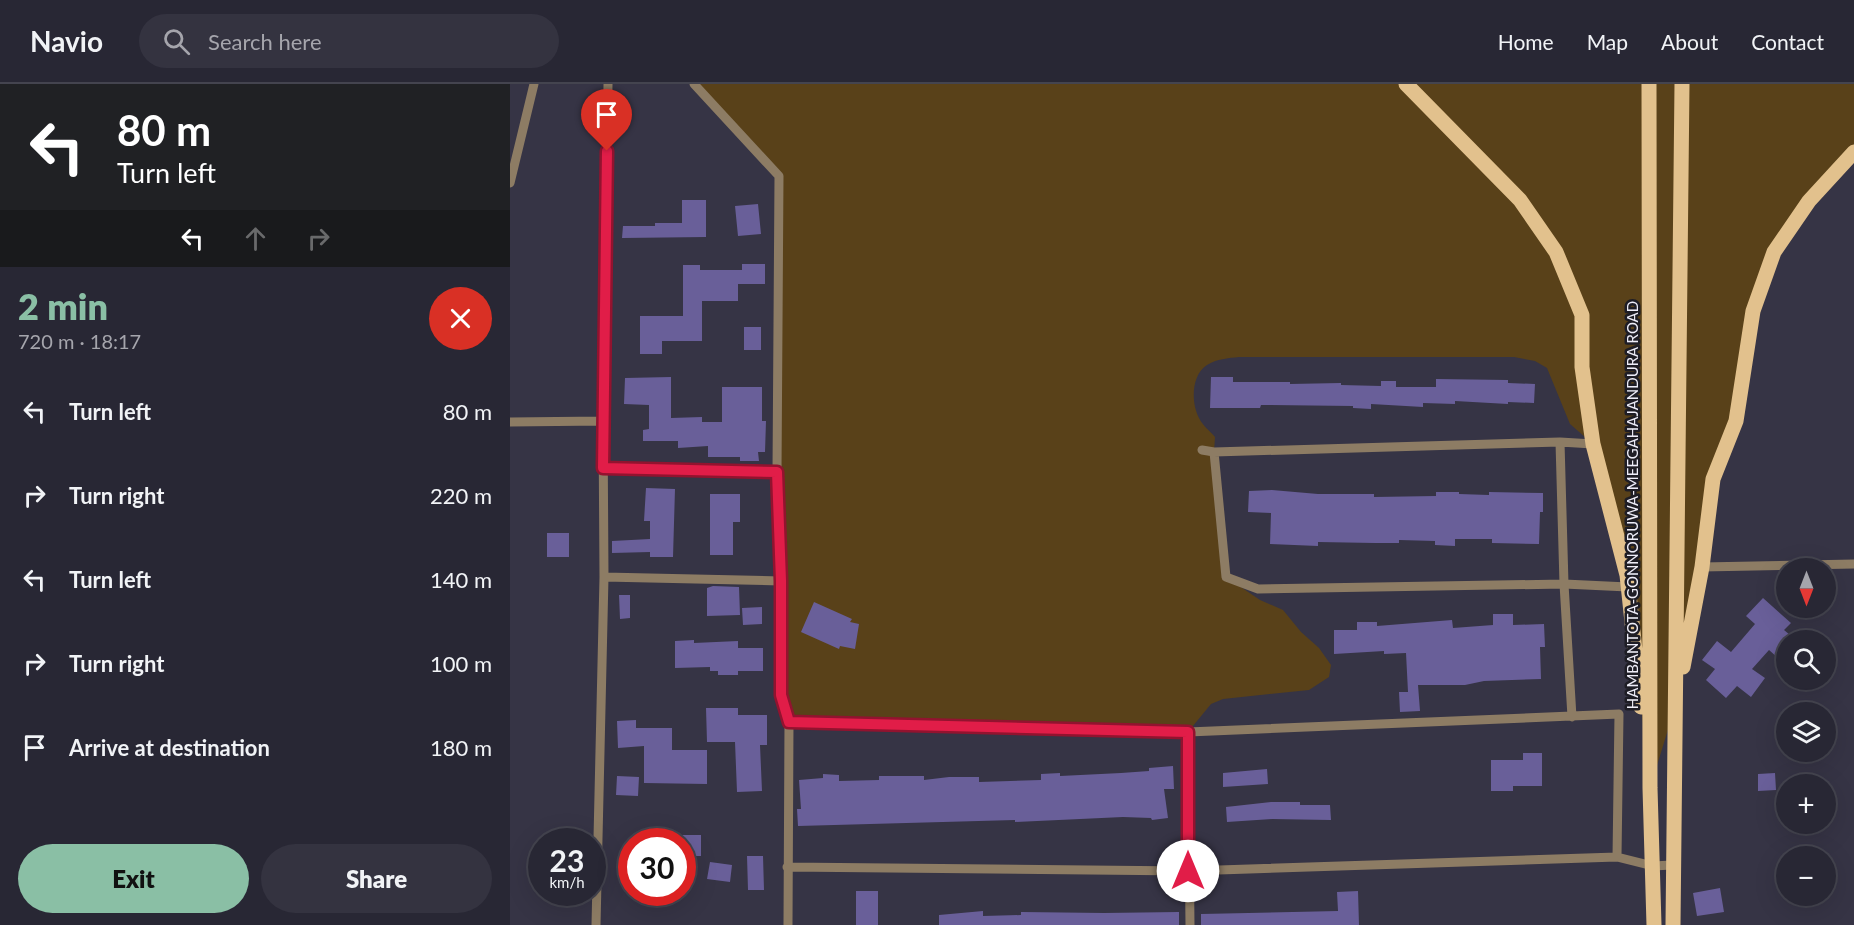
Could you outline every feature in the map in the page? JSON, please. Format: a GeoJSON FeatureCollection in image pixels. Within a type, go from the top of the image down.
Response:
{"type":"FeatureCollection","features":[{"type":"Feature","properties":{"kind":"main road"},"geometry":{"type":"LineString","coordinates":[[1406,84],[1520,200],[1556,252],[1582,315],[1582,367],[1593,444],[1627,574],[1650,788]]}},
{"type":"Feature","properties":{"kind":"main road","name":"HAMBANTOTA-GONNORUWA-MEEGAHAJANDURA ROAD"},"geometry":{"type":"LineString","coordinates":[[1649,84],[1650,788],[1654,925]]}},
{"type":"Feature","properties":{"kind":"main road"},"geometry":{"type":"LineString","coordinates":[[1673,925],[1682,84]]}},
{"type":"Feature","properties":{"kind":"main road"},"geometry":{"type":"LineString","coordinates":[[1676,707],[1702,567],[1713,479],[1736,421],[1753,311],[1774,252],[1809,201],[1854,152]]}},
{"type":"Feature","properties":{"kind":"street"},"geometry":{"type":"LineString","coordinates":[[510,183],[534,84]]}},
{"type":"Feature","properties":{"kind":"street"},"geometry":{"type":"LineString","coordinates":[[596,925],[604,577],[603,421],[608,84]]}},
{"type":"Feature","properties":{"kind":"street"},"geometry":{"type":"LineString","coordinates":[[694,84],[779,176],[777,472],[781,581],[781,695],[789,722],[787,867],[789,925]]}},
{"type":"Feature","properties":{"kind":"street"},"geometry":{"type":"LineString","coordinates":[[510,422],[603,421]]}},
{"type":"Feature","properties":{"kind":"street"},"geometry":{"type":"LineString","coordinates":[[1560,442],[1564,584],[1572,717]]}},
{"type":"Feature","properties":{"kind":"street"},"geometry":{"type":"LineString","coordinates":[[1202,450],[1214,452],[1560,442],[1593,444]]}},
{"type":"Feature","properties":{"kind":"street"},"geometry":{"type":"LineString","coordinates":[[1214,452],[1226,577],[1258,589],[1564,584],[1628,587]]}},
{"type":"Feature","properties":{"kind":"street"},"geometry":{"type":"LineString","coordinates":[[603,468],[777,472]]}},
{"type":"Feature","properties":{"kind":"street"},"geometry":{"type":"LineString","coordinates":[[1702,567],[1854,564]]}},
{"type":"Feature","properties":{"kind":"street"},"geometry":{"type":"LineString","coordinates":[[604,577],[781,581]]}},
{"type":"Feature","properties":{"kind":"street"},"geometry":{"type":"LineString","coordinates":[[789,722],[1188,732],[1619,714],[1617,858]]}},
{"type":"Feature","properties":{"kind":"street"},"geometry":{"type":"LineString","coordinates":[[1188,732],[1190,925]]}},
{"type":"Feature","properties":{"kind":"street"},"geometry":{"type":"LineString","coordinates":[[787,867],[1188,871],[1617,858],[1653,866],[1672,865]]}},
{"type":"Feature","properties":{"kind":"shaded area"},"geometry":{"type":"Polygon","coordinates":[[[694,84],[1854,84],[1854,152],[1774,252],[1753,311],[1736,421],[1713,479],[1675,707],[1650,788],[1627,575],[1593,444],[1570,424],[1547,368],[1535,361],[1514,357],[1239,357],[1211,363],[1198,375],[1194,390],[1196,412],[1202,423],[1215,437],[1214,452],[1226,577],[1260,600],[1283,610],[1301,632],[1319,648],[1331,665],[1329,677],[1309,690],[1223,699],[1211,704],[1188,732],[789,722],[781,695],[779,176],[694,84]]]}},
{"type":"Feature","properties":{"kind":"building"},"geometry":{"type":"Polygon","coordinates":[[[682,200],[706,200],[706,237],[622,238],[623,226],[682,223],[682,200]]]}},
{"type":"Feature","properties":{"kind":"building"},"geometry":{"type":"Polygon","coordinates":[[[758,204],[761,234],[738,236],[735,206],[758,204]]]}},
{"type":"Feature","properties":{"kind":"building"},"geometry":{"type":"Polygon","coordinates":[[[742,264],[765,264],[765,284],[738,284],[738,301],[702,301],[702,341],[662,341],[662,354],[640,354],[640,316],[683,316],[683,265],[700,265],[700,270],[742,270],[742,264]]]}},
{"type":"Feature","properties":{"kind":"building"},"geometry":{"type":"Polygon","coordinates":[[[744,327],[761,327],[761,350],[744,350],[744,327]]]}},
{"type":"Feature","properties":{"kind":"building"},"geometry":{"type":"Polygon","coordinates":[[[671,377],[671,418],[702,417],[702,422],[722,422],[722,387],[762,387],[762,421],[766,421],[765,452],[758,452],[759,461],[740,461],[740,457],[708,457],[708,446],[678,448],[678,441],[643,441],[643,430],[649,429],[649,405],[624,404],[625,378],[671,377]]]}},
{"type":"Feature","properties":{"kind":"building"},"geometry":{"type":"Polygon","coordinates":[[[1211,377],[1233,377],[1233,382],[1341,383],[1341,385],[1381,386],[1381,381],[1396,381],[1396,387],[1436,387],[1436,379],[1508,380],[1508,383],[1535,384],[1534,403],[1455,401],[1455,404],[1423,403],[1423,407],[1371,404],[1371,409],[1353,408],[1353,406],[1261,405],[1260,408],[1210,408],[1211,377]]]}},
{"type":"Feature","properties":{"kind":"building"},"geometry":{"type":"Polygon","coordinates":[[[646,488],[675,489],[673,557],[650,557],[650,552],[612,553],[612,541],[650,539],[650,521],[644,521],[646,488]]]}},
{"type":"Feature","properties":{"kind":"building"},"geometry":{"type":"Polygon","coordinates":[[[1272,490],[1318,494],[1374,494],[1374,497],[1436,496],[1436,492],[1489,495],[1489,492],[1543,493],[1539,544],[1492,543],[1492,539],[1455,539],[1455,546],[1435,545],[1435,541],[1399,540],[1399,543],[1318,542],[1318,546],[1270,544],[1271,513],[1248,512],[1249,491],[1272,490]]]}},
{"type":"Feature","properties":{"kind":"building"},"geometry":{"type":"Polygon","coordinates":[[[710,494],[740,494],[740,522],[733,522],[733,555],[710,555],[710,494]]]}},
{"type":"Feature","properties":{"kind":"building"},"geometry":{"type":"Polygon","coordinates":[[[547,533],[569,533],[569,557],[547,557],[547,533]]]}},
{"type":"Feature","properties":{"kind":"building"},"geometry":{"type":"Polygon","coordinates":[[[713,586],[739,587],[740,615],[707,616],[707,588],[713,586]]]}},
{"type":"Feature","properties":{"kind":"building"},"geometry":{"type":"Polygon","coordinates":[[[619,595],[630,595],[630,618],[620,619],[619,595]]]}},
{"type":"Feature","properties":{"kind":"building"},"geometry":{"type":"Polygon","coordinates":[[[1763,598],[1776,610],[1776,618],[1785,618],[1791,623],[1784,630],[1776,630],[1776,656],[1769,650],[1752,669],[1765,678],[1751,697],[1737,686],[1726,698],[1706,680],[1715,669],[1702,660],[1717,641],[1731,652],[1755,624],[1746,616],[1763,598]]]}},
{"type":"Feature","properties":{"kind":"building"},"geometry":{"type":"Polygon","coordinates":[[[814,602],[852,619],[850,622],[859,624],[855,649],[840,646],[839,649],[801,632],[814,602]]]}},
{"type":"Feature","properties":{"kind":"building"},"geometry":{"type":"Polygon","coordinates":[[[762,607],[762,624],[743,625],[742,608],[762,607]]]}},
{"type":"Feature","properties":{"kind":"building"},"geometry":{"type":"Polygon","coordinates":[[[1493,614],[1513,614],[1513,625],[1544,624],[1545,647],[1540,647],[1541,679],[1484,681],[1465,685],[1418,685],[1420,711],[1400,712],[1399,692],[1408,692],[1406,653],[1384,654],[1384,651],[1334,654],[1334,630],[1357,630],[1357,622],[1377,622],[1377,626],[1452,620],[1453,628],[1493,625],[1493,614]]]}},
{"type":"Feature","properties":{"kind":"building"},"geometry":{"type":"Polygon","coordinates":[[[694,640],[694,643],[738,641],[738,648],[763,648],[763,671],[738,671],[738,675],[718,675],[718,671],[710,671],[710,667],[675,668],[675,641],[694,640]]]}},
{"type":"Feature","properties":{"kind":"building"},"geometry":{"type":"Polygon","coordinates":[[[706,708],[738,708],[738,715],[767,715],[767,745],[760,745],[762,791],[737,792],[735,742],[707,742],[706,708]]]}},
{"type":"Feature","properties":{"kind":"building"},"geometry":{"type":"Polygon","coordinates":[[[636,720],[636,728],[672,728],[672,750],[707,750],[707,784],[644,783],[644,746],[618,748],[617,721],[636,720]]]}},
{"type":"Feature","properties":{"kind":"building"},"geometry":{"type":"Polygon","coordinates":[[[1523,753],[1542,753],[1542,786],[1513,786],[1513,791],[1491,791],[1491,760],[1523,760],[1523,753]]]}},
{"type":"Feature","properties":{"kind":"building"},"geometry":{"type":"Polygon","coordinates":[[[1173,766],[1174,789],[1164,789],[1168,818],[1152,820],[1151,818],[1123,817],[1015,822],[1015,820],[798,826],[797,809],[801,809],[799,780],[823,778],[823,774],[839,775],[839,781],[879,780],[879,776],[924,776],[924,780],[979,777],[979,782],[1041,780],[1041,774],[1060,773],[1060,776],[1121,773],[1173,766]]]}},
{"type":"Feature","properties":{"kind":"building"},"geometry":{"type":"Polygon","coordinates":[[[1267,769],[1268,784],[1223,787],[1223,773],[1267,769]]]}},
{"type":"Feature","properties":{"kind":"building"},"geometry":{"type":"Polygon","coordinates":[[[1775,773],[1776,790],[1758,791],[1758,774],[1775,773]]]}},
{"type":"Feature","properties":{"kind":"building"},"geometry":{"type":"Polygon","coordinates":[[[617,776],[639,777],[638,796],[616,795],[617,776]]]}},
{"type":"Feature","properties":{"kind":"building"},"geometry":{"type":"Polygon","coordinates":[[[1271,802],[1330,805],[1331,820],[1272,819],[1227,822],[1226,807],[1271,802]]]}},
{"type":"Feature","properties":{"kind":"building"},"geometry":{"type":"Polygon","coordinates":[[[696,835],[701,835],[701,856],[696,856],[696,835]]]}},
{"type":"Feature","properties":{"kind":"building"},"geometry":{"type":"Polygon","coordinates":[[[747,856],[763,856],[764,890],[748,890],[747,856]]]}},
{"type":"Feature","properties":{"kind":"building"},"geometry":{"type":"Polygon","coordinates":[[[710,862],[732,865],[730,882],[707,879],[710,862]]]}},
{"type":"Feature","properties":{"kind":"building"},"geometry":{"type":"Polygon","coordinates":[[[1720,888],[1724,912],[1697,916],[1693,893],[1720,888]]]}},
{"type":"Feature","properties":{"kind":"building"},"geometry":{"type":"Polygon","coordinates":[[[856,891],[878,891],[878,925],[856,925],[856,891]]]}},
{"type":"Feature","properties":{"kind":"building"},"geometry":{"type":"Polygon","coordinates":[[[1358,891],[1359,925],[1201,925],[1201,914],[1338,911],[1337,892],[1358,891]]]}},
{"type":"Feature","properties":{"kind":"building"},"geometry":{"type":"Polygon","coordinates":[[[983,911],[983,916],[1021,915],[1021,912],[1179,912],[1179,925],[939,925],[939,915],[983,911]]]}},
{"type":"Feature","properties":{"kind":"route"},"geometry":{"type":"LineString","coordinates":[[607,151],[603,468],[777,472],[781,581],[781,695],[789,722],[1188,732],[1188,871]]}}]}
